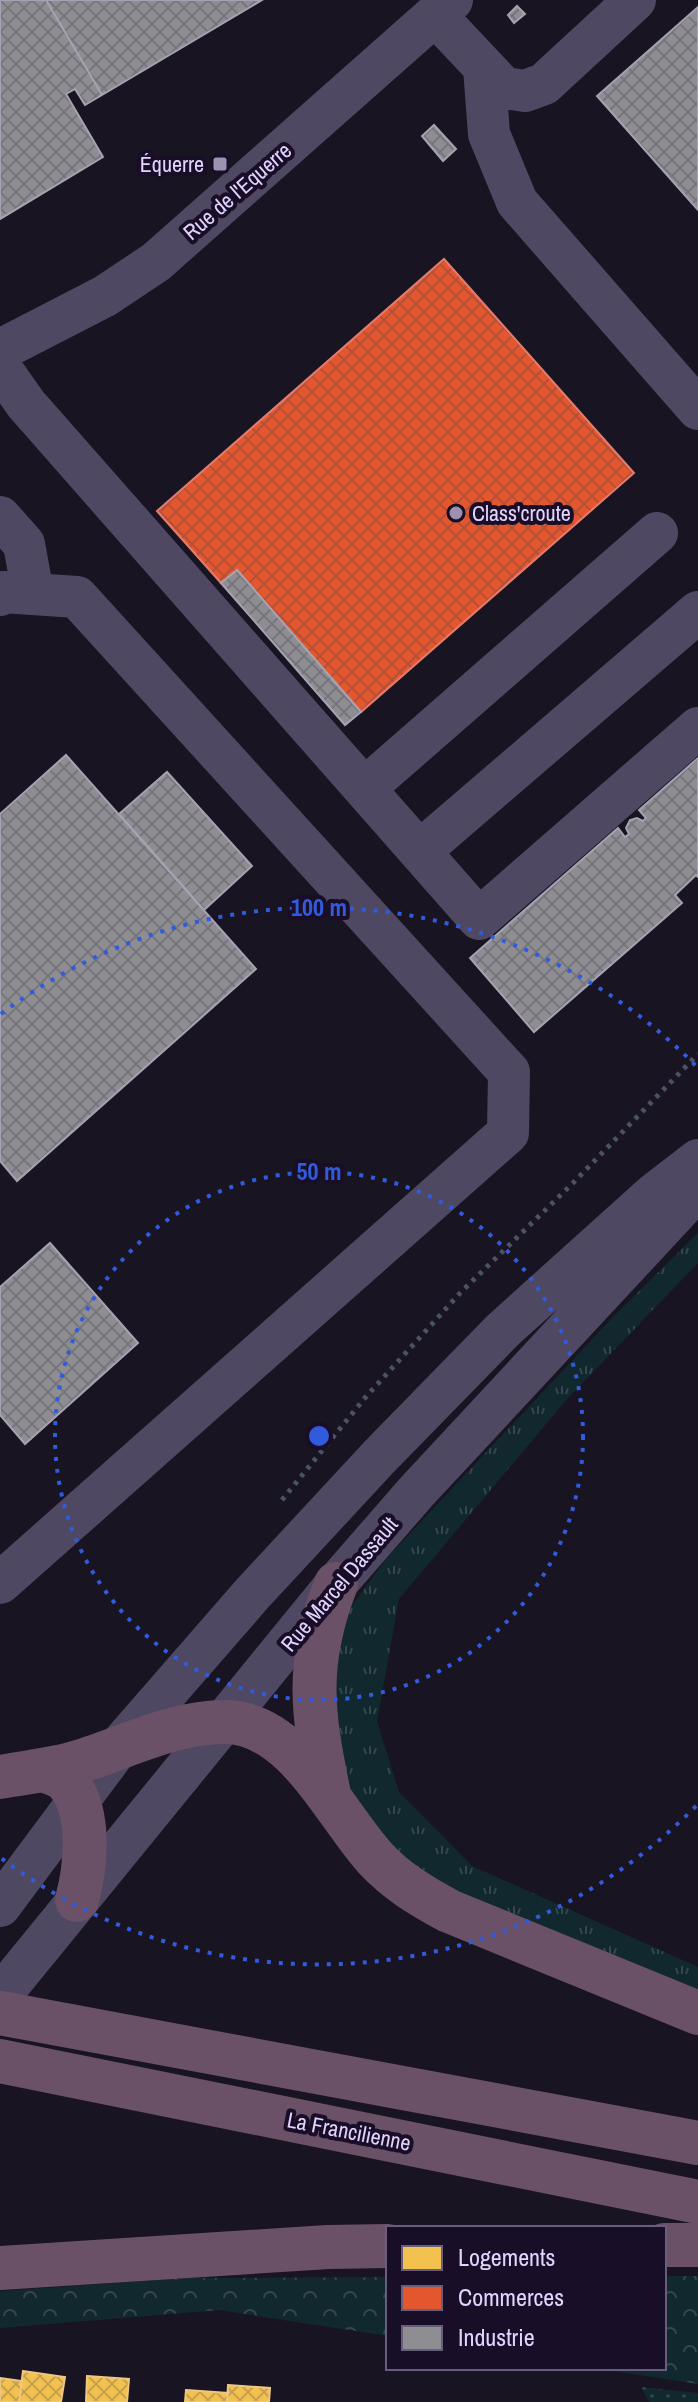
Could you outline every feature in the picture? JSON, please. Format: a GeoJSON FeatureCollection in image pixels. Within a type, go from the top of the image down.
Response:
{"type":"FeatureCollection","features":[{"type":"Feature","properties":{"kind":"highway"},"geometry":{"type":"LineString","coordinates":[[329,1794],[313,1708],[313,1672],[324,1616],[336,1584]]}},
{"type":"Feature","properties":{"kind":"highway"},"geometry":{"type":"LineString","coordinates":[[0,1777],[63,1767],[165,1731],[225,1722],[256,1730],[291,1753],[329,1794],[351,1829],[375,1858],[397,1880],[419,1895],[449,1911],[698,2013]]}},
{"type":"Feature","properties":{"kind":"highway"},"geometry":{"type":"LineString","coordinates":[[43,1770],[67,1782],[77,1803],[84,1832],[85,1862],[72,1906]]}},
{"type":"Feature","properties":{"kind":"highway"},"geometry":{"type":"LineString","coordinates":[[0,2013],[698,2143]]}},
{"type":"Feature","properties":{"kind":"highway","name":"La Francilienne"},"geometry":{"type":"LineString","coordinates":[[0,2061],[698,2202]]}},
{"type":"Feature","properties":{"kind":"highway"},"geometry":{"type":"LineString","coordinates":[[666,2245],[698,2245]]}},
{"type":"Feature","properties":{"kind":"highway"},"geometry":{"type":"LineString","coordinates":[[0,2268],[386,2246]]}},
{"type":"Feature","properties":{"kind":"street"},"geometry":{"type":"LineString","coordinates":[[444,8],[484,68],[504,88],[525,91],[544,84],[635,0]]}},
{"type":"Feature","properties":{"kind":"street","name":"Rue de l'Equerre"},"geometry":{"type":"LineString","coordinates":[[0,350],[105,296],[156,262],[444,8]]}},
{"type":"Feature","properties":{"kind":"street"},"geometry":{"type":"LineString","coordinates":[[484,68],[489,134],[517,202],[698,409]]}},
{"type":"Feature","properties":{"kind":"street"},"geometry":{"type":"LineString","coordinates":[[0,367],[26,404],[479,919],[698,728]]}},
{"type":"Feature","properties":{"kind":"street"},"geometry":{"type":"LineString","coordinates":[[0,517],[24,544],[16,594],[77,597],[509,1072],[508,1133],[0,1583]]}},
{"type":"Feature","properties":{"kind":"street"},"geometry":{"type":"LineString","coordinates":[[365,788],[657,533]]}},
{"type":"Feature","properties":{"kind":"street"},"geometry":{"type":"LineString","coordinates":[[420,851],[698,612]]}},
{"type":"Feature","properties":{"kind":"street"},"geometry":{"type":"LineString","coordinates":[[3,1902],[117,1749],[252,1594],[503,1330],[654,1194],[698,1160]]}},
{"type":"Feature","properties":{"kind":"street","name":"Rue Marcel Dassault"},"geometry":{"type":"LineString","coordinates":[[0,1996],[336,1584],[428,1480],[698,1189]]}},
{"type":"Feature","properties":{"kind":"path"},"geometry":{"type":"LineString","coordinates":[[278,1506],[364,1399],[461,1292],[573,1183],[698,1054]]}},
{"type":"Feature","properties":{"kind":"green space"},"geometry":{"type":"Polygon","coordinates":[[[698,1233],[698,1263],[567,1399],[399,1599],[377,1721],[399,1792],[472,1866],[698,1967],[698,1994],[473,1902],[397,1859],[355,1808],[329,1699],[334,1663],[351,1607],[386,1559],[612,1318],[698,1233]]]}},
{"type":"Feature","properties":{"kind":"green space"},"geometry":{"type":"Polygon","coordinates":[[[666,2276],[698,2276],[698,2384],[606,2370],[666,2370],[666,2276]]]}},
{"type":"Feature","properties":{"kind":"green space"},"geometry":{"type":"Polygon","coordinates":[[[386,2277],[386,2336],[219,2310],[0,2328],[0,2291],[189,2278],[386,2277]]]}},
{"type":"Feature","properties":{"kind":"green space"},"geometry":{"type":"Polygon","coordinates":[[[641,2387],[698,2393],[698,2402],[649,2402],[641,2387]]]}},
{"type":"Feature","properties":{"kind":"building: Logements"},"geometry":{"type":"Polygon","coordinates":[[[23,2371],[65,2377],[61,2402],[19,2402],[23,2371]]]}},
{"type":"Feature","properties":{"kind":"building: Logements"},"geometry":{"type":"Polygon","coordinates":[[[87,2376],[129,2379],[127,2402],[86,2402],[87,2376]]]}},
{"type":"Feature","properties":{"kind":"building: Logements"},"geometry":{"type":"Polygon","coordinates":[[[0,2378],[22,2381],[19,2402],[0,2402],[0,2378]]]}},
{"type":"Feature","properties":{"kind":"building: Logements"},"geometry":{"type":"Polygon","coordinates":[[[228,2385],[270,2388],[269,2402],[227,2402],[228,2385]]]}},
{"type":"Feature","properties":{"kind":"building: Logements"},"geometry":{"type":"Polygon","coordinates":[[[186,2390],[228,2393],[227,2402],[185,2402],[186,2390]]]}},
{"type":"Feature","properties":{"kind":"building: Commerces"},"geometry":{"type":"Polygon","coordinates":[[[444,259],[634,473],[361,712],[237,570],[221,583],[157,511],[444,259]]]}},
{"type":"Feature","properties":{"kind":"building: Industrie"},"geometry":{"type":"Polygon","coordinates":[[[0,0],[46,0],[102,95],[85,105],[75,89],[66,94],[103,157],[0,219],[0,0]]]}},
{"type":"Feature","properties":{"kind":"building: Industrie"},"geometry":{"type":"Polygon","coordinates":[[[46,0],[262,0],[102,95],[46,0]]]}},
{"type":"Feature","properties":{"kind":"building: Industrie"},"geometry":{"type":"Polygon","coordinates":[[[517,6],[525,14],[514,23],[508,15],[517,6]]]}},
{"type":"Feature","properties":{"kind":"building: Industrie"},"geometry":{"type":"Polygon","coordinates":[[[698,7],[698,210],[597,96],[698,7]]]}},
{"type":"Feature","properties":{"kind":"building: Industrie"},"geometry":{"type":"Polygon","coordinates":[[[434,125],[456,149],[443,161],[422,136],[434,125]]]}},
{"type":"Feature","properties":{"kind":"building: Industrie"},"geometry":{"type":"Polygon","coordinates":[[[237,570],[361,712],[345,725],[221,583],[237,570]]]}},
{"type":"Feature","properties":{"kind":"building: Industrie"},"geometry":{"type":"Polygon","coordinates":[[[66,755],[256,969],[17,1181],[0,1161],[0,814],[66,755]]]}},
{"type":"Feature","properties":{"kind":"building: Industrie"},"geometry":{"type":"Polygon","coordinates":[[[698,758],[698,877],[696,875],[675,895],[682,903],[534,1032],[470,958],[618,828],[625,837],[629,834],[626,828],[630,820],[637,818],[643,821],[646,818],[639,810],[698,758]]]}},
{"type":"Feature","properties":{"kind":"building: Industrie"},"geometry":{"type":"Polygon","coordinates":[[[167,772],[252,866],[204,910],[119,814],[167,772]]]}},
{"type":"Feature","properties":{"kind":"building: Industrie"},"geometry":{"type":"Polygon","coordinates":[[[50,1243],[138,1343],[25,1444],[0,1415],[0,1287],[50,1243]]]}},
{"type":"Feature","properties":{"kind":"place","name":"Équerre"},"geometry":{"type":"Point","coordinates":[220,164]}},
{"type":"Feature","properties":{"kind":"place","name":"Class'croute"},"geometry":{"type":"Point","coordinates":[456,513]}}]}
